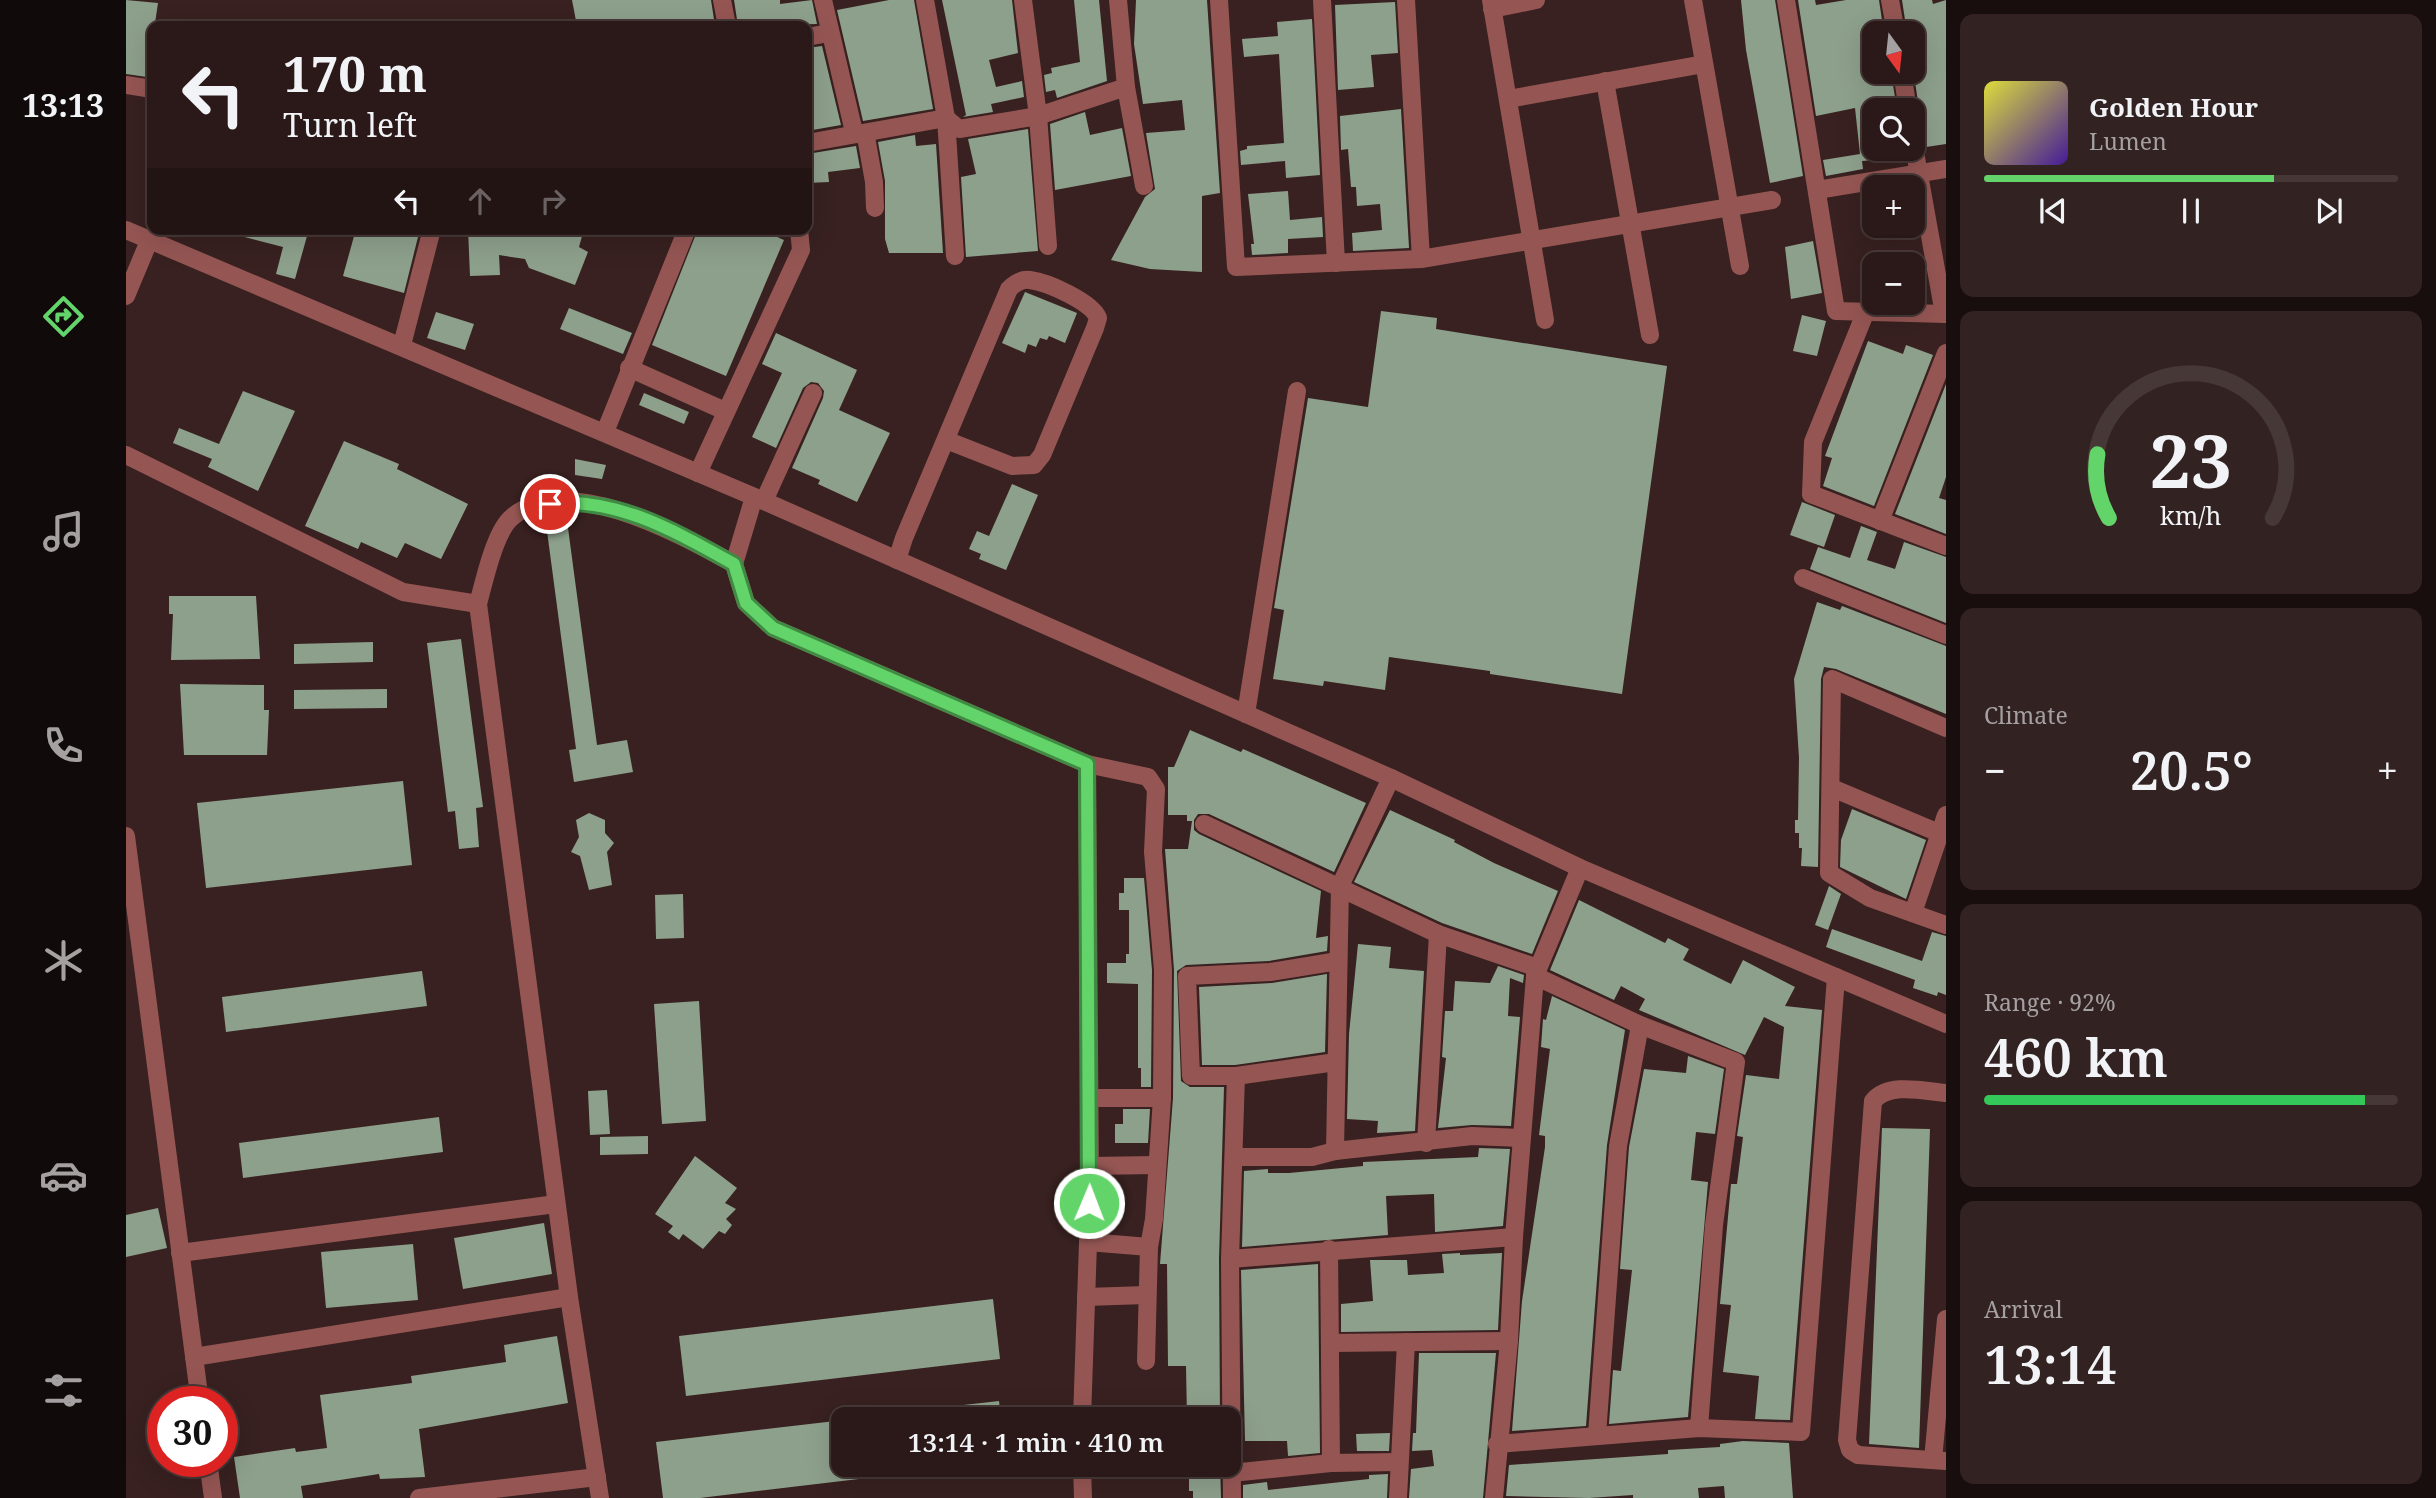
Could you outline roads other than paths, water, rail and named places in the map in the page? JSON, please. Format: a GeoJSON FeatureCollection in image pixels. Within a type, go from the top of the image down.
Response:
{"type":"FeatureCollection","features":[{"type":"Feature","properties":{"kind":"street"},"geometry":{"type":"LineString","coordinates":[[722,0],[726,21]]}},
{"type":"Feature","properties":{"kind":"street"},"geometry":{"type":"LineString","coordinates":[[823,0],[854,132],[866,138],[874,182],[875,208]]}},
{"type":"Feature","properties":{"kind":"street"},"geometry":{"type":"LineString","coordinates":[[925,0],[946,118],[955,256]]}},
{"type":"Feature","properties":{"kind":"street"},"geometry":{"type":"LineString","coordinates":[[1023,0],[1038,116],[1048,246]]}},
{"type":"Feature","properties":{"kind":"street"},"geometry":{"type":"LineString","coordinates":[[1118,0],[1126,88],[1144,186]]}},
{"type":"Feature","properties":{"kind":"street"},"geometry":{"type":"LineString","coordinates":[[1219,0],[1236,267],[1421,259],[1772,200]]}},
{"type":"Feature","properties":{"kind":"street"},"geometry":{"type":"LineString","coordinates":[[1322,0],[1336,263]]}},
{"type":"Feature","properties":{"kind":"street"},"geometry":{"type":"LineString","coordinates":[[1406,0],[1421,259]]}},
{"type":"Feature","properties":{"kind":"street"},"geometry":{"type":"LineString","coordinates":[[1536,0],[1492,4],[1545,320]]}},
{"type":"Feature","properties":{"kind":"street"},"geometry":{"type":"LineString","coordinates":[[1693,0],[1740,266]]}},
{"type":"Feature","properties":{"kind":"street"},"geometry":{"type":"LineString","coordinates":[[1786,0],[1836,311],[1862,311]]}},
{"type":"Feature","properties":{"kind":"street"},"geometry":{"type":"LineString","coordinates":[[1890,0],[1894,21]]}},
{"type":"Feature","properties":{"kind":"street"},"geometry":{"type":"LineString","coordinates":[[812,36],[829,33]]}},
{"type":"Feature","properties":{"kind":"street"},"geometry":{"type":"LineString","coordinates":[[1508,99],[1704,64]]}},
{"type":"Feature","properties":{"kind":"street"},"geometry":{"type":"LineString","coordinates":[[1605,81],[1650,335]]}},
{"type":"Feature","properties":{"kind":"street"},"geometry":{"type":"LineString","coordinates":[[126,85],[146,88]]}},
{"type":"Feature","properties":{"kind":"street"},"geometry":{"type":"LineString","coordinates":[[812,142],[854,132],[946,118],[959,129],[1038,116],[1126,88]]}},
{"type":"Feature","properties":{"kind":"street"},"geometry":{"type":"LineString","coordinates":[[1916,161],[1945,314],[1925,313]]}},
{"type":"Feature","properties":{"kind":"street"},"geometry":{"type":"LineString","coordinates":[[1816,190],[1946,169]]}},
{"type":"Feature","properties":{"kind":"street"},"geometry":{"type":"LineString","coordinates":[[126,230],[402,345],[759,499],[1391,778],[1580,868],[1946,1024]]}},
{"type":"Feature","properties":{"kind":"street"},"geometry":{"type":"LineString","coordinates":[[402,345],[430,235]]}},
{"type":"Feature","properties":{"kind":"street"},"geometry":{"type":"LineString","coordinates":[[605,432],[684,235]]}},
{"type":"Feature","properties":{"kind":"street"},"geometry":{"type":"LineString","coordinates":[[698,473],[801,250],[800,235]]}},
{"type":"Feature","properties":{"kind":"street"},"geometry":{"type":"LineString","coordinates":[[126,296],[149,241]]}},
{"type":"Feature","properties":{"kind":"street"},"geometry":{"type":"LineString","coordinates":[[897,560],[946,440],[1013,285],[1030,280],[1091,305],[1098,318],[1095,328],[1042,455],[1034,465],[1012,466],[946,440]]}},
{"type":"Feature","properties":{"kind":"street"},"geometry":{"type":"LineString","coordinates":[[1864,315],[1813,442],[1811,494],[1946,546]]}},
{"type":"Feature","properties":{"kind":"street"},"geometry":{"type":"LineString","coordinates":[[1880,521],[1946,353]]}},
{"type":"Feature","properties":{"kind":"street"},"geometry":{"type":"LineString","coordinates":[[629,368],[725,411]]}},
{"type":"Feature","properties":{"kind":"street"},"geometry":{"type":"LineString","coordinates":[[1246,714],[1297,391]]}},
{"type":"Feature","properties":{"kind":"street"},"geometry":{"type":"LineString","coordinates":[[813,393],[759,499],[734,564],[746,603],[773,628],[1087,764],[1148,777],[1156,789],[1153,852],[1162,928],[1162,1098],[1146,1295],[1146,1361]]}},
{"type":"Feature","properties":{"kind":"street"},"geometry":{"type":"LineString","coordinates":[[126,455],[403,592],[478,604]]}},
{"type":"Feature","properties":{"kind":"street"},"geometry":{"type":"LineString","coordinates":[[600,1498],[556,1204],[478,604],[494,550],[508,521],[528,506],[572,501],[625,512],[680,534],[734,564]]}},
{"type":"Feature","properties":{"kind":"street"},"geometry":{"type":"LineString","coordinates":[[1803,578],[1946,635]]}},
{"type":"Feature","properties":{"kind":"street"},"geometry":{"type":"LineString","coordinates":[[1946,728],[1832,679],[1829,873],[1870,898],[1946,925]]}},
{"type":"Feature","properties":{"kind":"street"},"geometry":{"type":"LineString","coordinates":[[1082,1407],[1089,1166],[1087,764]]}},
{"type":"Feature","properties":{"kind":"street"},"geometry":{"type":"LineString","coordinates":[[1335,1151],[1340,886],[1391,778]]}},
{"type":"Feature","properties":{"kind":"street"},"geometry":{"type":"LineString","coordinates":[[1832,788],[1939,833]]}},
{"type":"Feature","properties":{"kind":"street"},"geometry":{"type":"LineString","coordinates":[[1913,913],[1946,815]]}},
{"type":"Feature","properties":{"kind":"street"},"geometry":{"type":"LineString","coordinates":[[1204,824],[1438,934],[1537,972],[1640,1026],[1736,1062],[1714,1225],[1699,1428]]}},
{"type":"Feature","properties":{"kind":"street"},"geometry":{"type":"LineString","coordinates":[[126,836],[198,1386]]}},
{"type":"Feature","properties":{"kind":"street"},"geometry":{"type":"LineString","coordinates":[[1494,1498],[1497,1444],[1509,1341],[1521,1138],[1537,972],[1580,868]]}},
{"type":"Feature","properties":{"kind":"street"},"geometry":{"type":"LineString","coordinates":[[1426,1143],[1438,934]]}},
{"type":"Feature","properties":{"kind":"street"},"geometry":{"type":"LineString","coordinates":[[1336,1062],[1236,1076],[1191,1076],[1188,976],[1270,972],[1338,961]]}},
{"type":"Feature","properties":{"kind":"street"},"geometry":{"type":"LineString","coordinates":[[1497,1444],[1550,1442],[1597,1435],[1699,1428],[1801,1432],[1836,977]]}},
{"type":"Feature","properties":{"kind":"street"},"geometry":{"type":"LineString","coordinates":[[1597,1435],[1618,1146],[1640,1026]]}},
{"type":"Feature","properties":{"kind":"street"},"geometry":{"type":"LineString","coordinates":[[1231,1407],[1230,1259],[1236,1157],[1236,1076]]}},
{"type":"Feature","properties":{"kind":"street"},"geometry":{"type":"LineString","coordinates":[[1946,1093],[1892,1089],[1880,1093],[1873,1101],[1847,1440],[1850,1450],[1858,1455],[1939,1461],[1946,1319]]}},
{"type":"Feature","properties":{"kind":"street"},"geometry":{"type":"LineString","coordinates":[[1089,1098],[1162,1098]]}},
{"type":"Feature","properties":{"kind":"street"},"geometry":{"type":"LineString","coordinates":[[1236,1157],[1312,1157],[1335,1151],[1472,1136],[1521,1138]]}},
{"type":"Feature","properties":{"kind":"street"},"geometry":{"type":"LineString","coordinates":[[1089,1166],[1157,1165]]}},
{"type":"Feature","properties":{"kind":"street"},"geometry":{"type":"LineString","coordinates":[[180,1253],[556,1204]]}},
{"type":"Feature","properties":{"kind":"street"},"geometry":{"type":"LineString","coordinates":[[1230,1259],[1329,1249],[1514,1237]]}},
{"type":"Feature","properties":{"kind":"street"},"geometry":{"type":"LineString","coordinates":[[1088,1242],[1149,1247]]}},
{"type":"Feature","properties":{"kind":"street"},"geometry":{"type":"LineString","coordinates":[[1329,1249],[1331,1463]]}},
{"type":"Feature","properties":{"kind":"street"},"geometry":{"type":"LineString","coordinates":[[1086,1297],[1146,1295]]}},
{"type":"Feature","properties":{"kind":"street"},"geometry":{"type":"LineString","coordinates":[[194,1357],[569,1297]]}},
{"type":"Feature","properties":{"kind":"street"},"geometry":{"type":"LineString","coordinates":[[1330,1343],[1509,1341]]}},
{"type":"Feature","properties":{"kind":"street"},"geometry":{"type":"LineString","coordinates":[[1398,1498],[1406,1342]]}},
{"type":"Feature","properties":{"kind":"street"},"geometry":{"type":"LineString","coordinates":[[1241,1472],[1331,1463],[1399,1462]]}},
{"type":"Feature","properties":{"kind":"street"},"geometry":{"type":"LineString","coordinates":[[210,1477],[213,1498]]}},
{"type":"Feature","properties":{"kind":"street"},"geometry":{"type":"LineString","coordinates":[[419,1498],[597,1477]]}},
{"type":"Feature","properties":{"kind":"street"},"geometry":{"type":"LineString","coordinates":[[1083,1477],[1083,1498]]}},
{"type":"Feature","properties":{"kind":"street"},"geometry":{"type":"LineString","coordinates":[[1231,1477],[1232,1498]]}}]}
